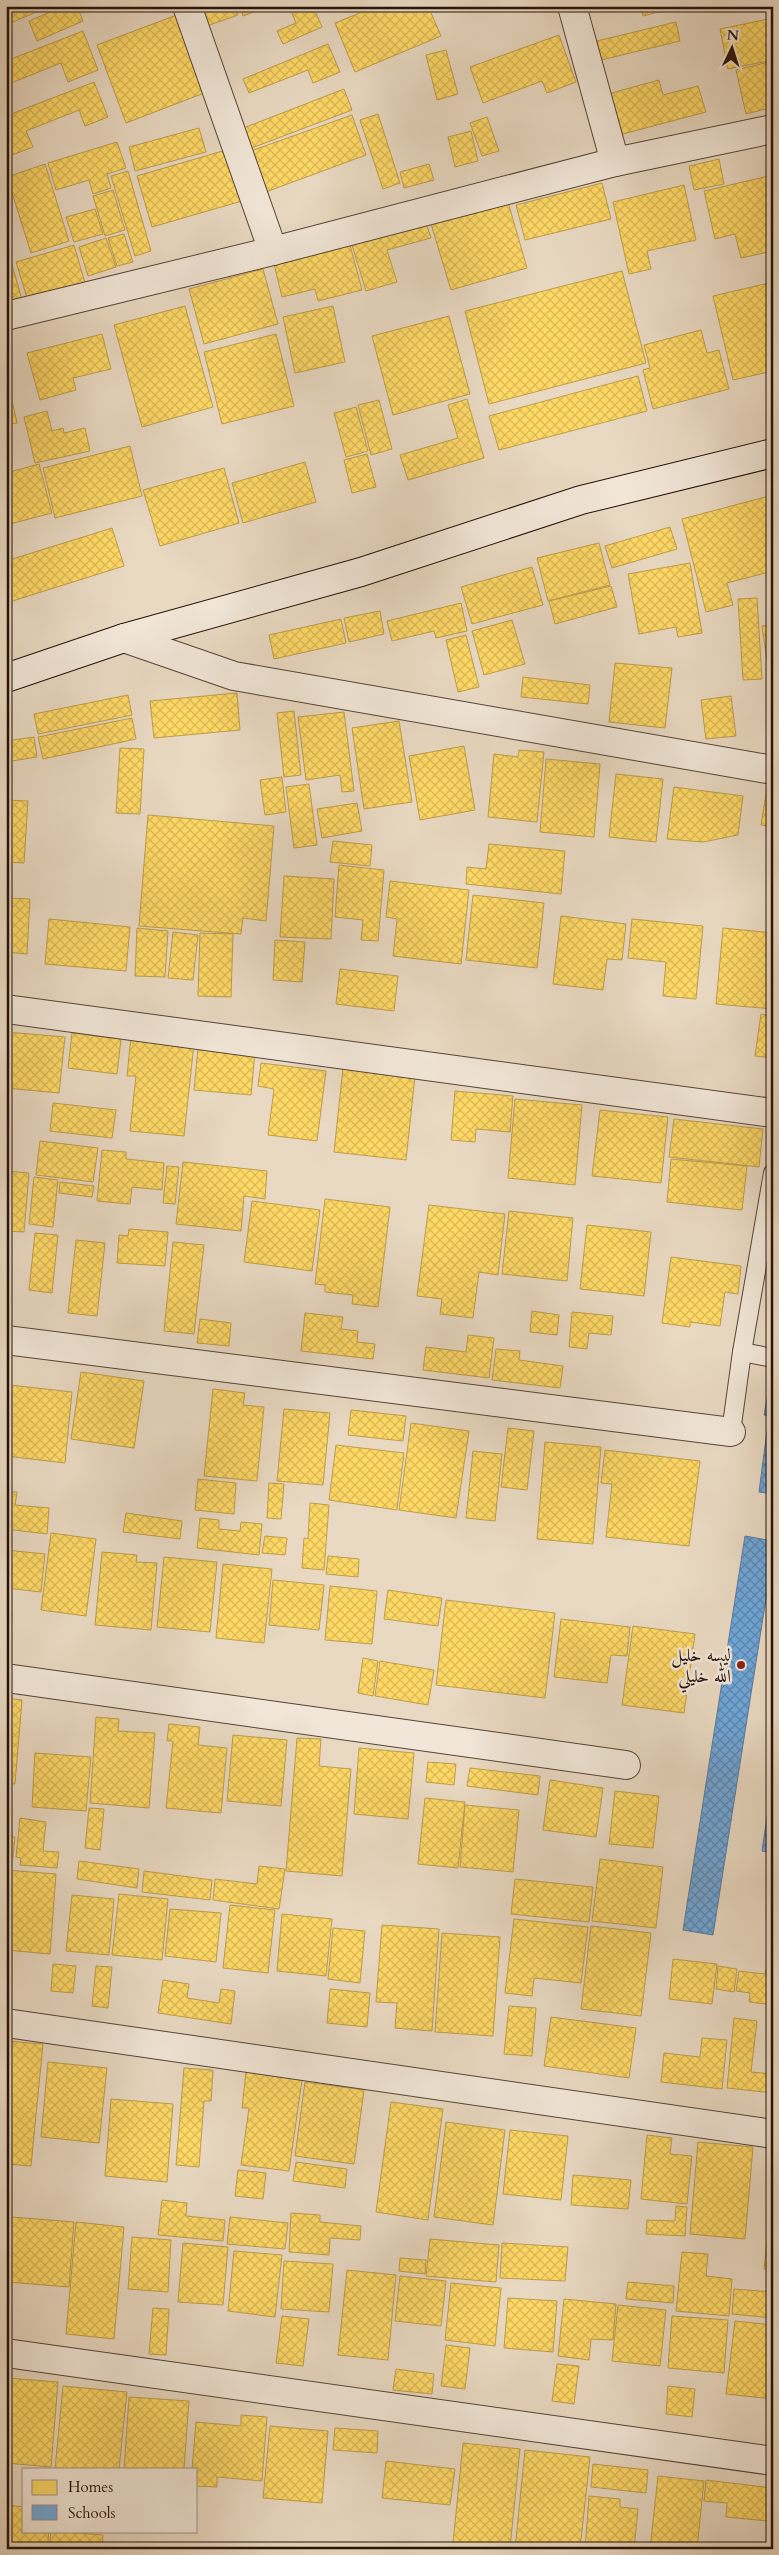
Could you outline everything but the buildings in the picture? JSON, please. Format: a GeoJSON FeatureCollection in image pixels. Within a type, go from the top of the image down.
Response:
{"type":"FeatureCollection","features":[{"type":"Feature","properties":{"kind":"street"},"geometry":{"type":"LineString","coordinates":[[187,6],[273,251]]}},
{"type":"Feature","properties":{"kind":"street"},"geometry":{"type":"LineString","coordinates":[[572,6],[615,162]]}},
{"type":"Feature","properties":{"kind":"street"},"geometry":{"type":"LineString","coordinates":[[6,316],[273,251],[615,162],[773,129]]}},
{"type":"Feature","properties":{"kind":"street"},"geometry":{"type":"LineString","coordinates":[[6,678],[124,638],[361,572],[581,500],[773,453]]}},
{"type":"Feature","properties":{"kind":"street"},"geometry":{"type":"LineString","coordinates":[[124,638],[234,676],[773,770]]}},
{"type":"Feature","properties":{"kind":"street"},"geometry":{"type":"LineString","coordinates":[[6,1009],[773,1113]]}},
{"type":"Feature","properties":{"kind":"street"},"geometry":{"type":"LineString","coordinates":[[6,1340],[731,1432]]}},
{"type":"Feature","properties":{"kind":"street"},"geometry":{"type":"LineString","coordinates":[[6,1678],[626,1765]]}},
{"type":"Feature","properties":{"kind":"street"},"geometry":{"type":"LineString","coordinates":[[6,2023],[773,2134]]}},
{"type":"Feature","properties":{"kind":"street"},"geometry":{"type":"LineString","coordinates":[[6,2353],[773,2461]]}},
{"type":"Feature","properties":{"kind":"lane"},"geometry":{"type":"LineString","coordinates":[[731,1432],[742,1352],[773,1173]]}},
{"type":"Feature","properties":{"kind":"lane"},"geometry":{"type":"LineString","coordinates":[[742,1352],[773,1358]]}},
{"type":"Feature","properties":{"kind":"place","name":"ليسه خليل الله خليلي"},"geometry":{"type":"Point","coordinates":[741,1665]}}]}
